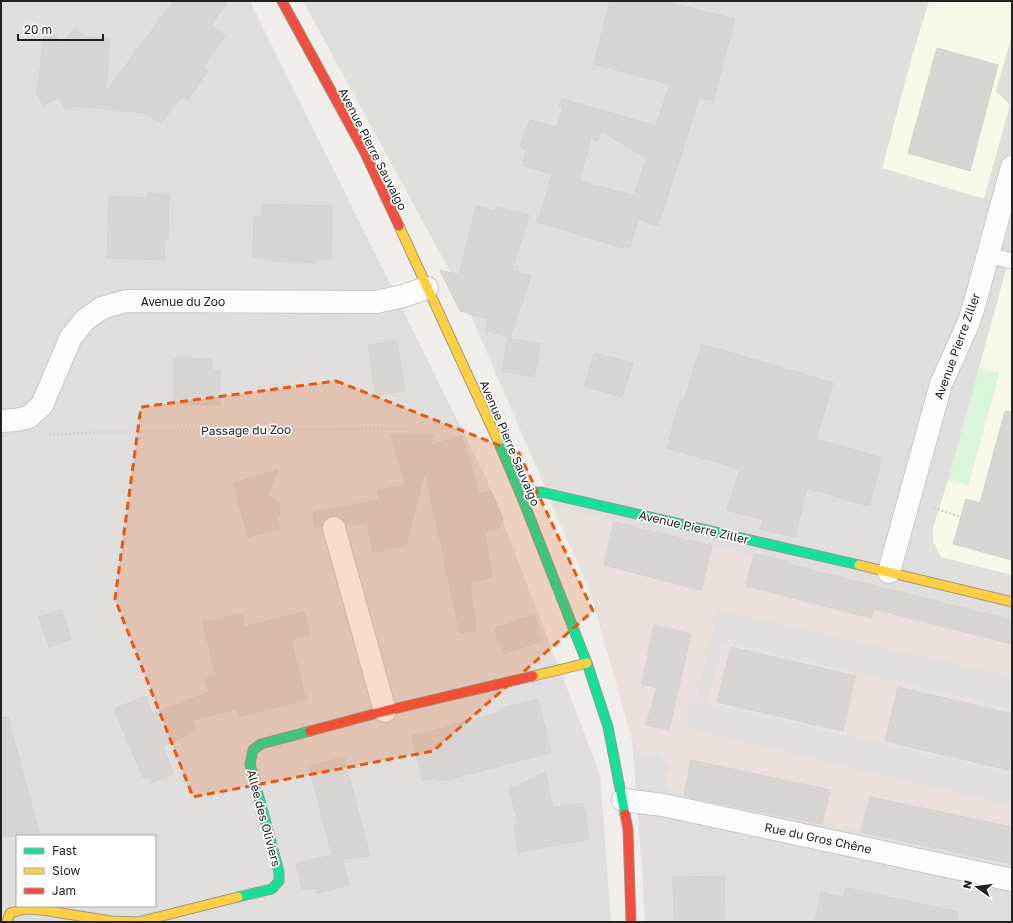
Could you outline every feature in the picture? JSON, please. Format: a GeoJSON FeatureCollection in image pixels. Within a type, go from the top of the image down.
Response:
{"type":"FeatureCollection","features":[{"type":"Feature","properties":{"kind":"street","name":"Avenue Pierre Sauvaigo"},"geometry":{"type":"LineString","coordinates":[[282,1],[364,151],[488,417],[521,495],[587,663],[608,727],[628,829],[631,922]]}},
{"type":"Feature","properties":{"kind":"street","name":"Avenue Pierre Ziller"},"geometry":{"type":"LineString","coordinates":[[521,495],[540,492],[899,574],[942,384],[968,324],[988,255],[1006,208],[1012,167]]}},
{"type":"Feature","properties":{"kind":"street","name":"Avenue du Zoo"},"geometry":{"type":"LineString","coordinates":[[1,421],[29,417],[42,405],[71,337],[86,319],[102,308],[126,301],[376,302],[403,296],[427,288]]}},
{"type":"Feature","properties":{"kind":"street"},"geometry":{"type":"LineString","coordinates":[[334,528],[385,711]]}},
{"type":"Feature","properties":{"kind":"street"},"geometry":{"type":"LineString","coordinates":[[899,574],[1012,602]]}},
{"type":"Feature","properties":{"kind":"street","name":"Allée des Oliviers"},"geometry":{"type":"LineString","coordinates":[[7,922],[10,913],[25,909],[42,910],[112,921],[138,922],[272,889],[279,882],[279,872],[250,764],[253,750],[261,744],[385,711],[587,663]]}},
{"type":"Feature","properties":{"kind":"street","name":"Rue du Gros Chêne"},"geometry":{"type":"LineString","coordinates":[[623,800],[663,805],[1012,880]]}},
{"type":"Feature","properties":{"kind":"lane"},"geometry":{"type":"LineString","coordinates":[[988,255],[1012,261]]}},
{"type":"Feature","properties":{"kind":"path","name":"Passage du Zoo"},"geometry":{"type":"LineString","coordinates":[[47,435],[100,432],[467,428],[488,417]]}},
{"type":"Feature","properties":{"kind":"path"},"geometry":{"type":"LineString","coordinates":[[928,506],[961,517]]}},
{"type":"Feature","properties":{"kind":"highlighted area"},"geometry":{"type":"Polygon","coordinates":[[[336,381],[519,453],[593,611],[433,751],[193,797],[115,599],[141,407],[336,381]]]}},
{"type":"Feature","properties":{"kind":"shaded area"},"geometry":{"type":"Polygon","coordinates":[[[1,1],[250,1],[486,478],[600,774],[611,922],[1,922],[1,1]]]}},
{"type":"Feature","properties":{"kind":"shaded area"},"geometry":{"type":"Polygon","coordinates":[[[303,1],[1012,1],[1012,922],[645,922],[632,740],[591,594],[460,290],[303,1]]]}},
{"type":"Feature","properties":{"kind":"shaded area"},"geometry":{"type":"Polygon","coordinates":[[[929,1],[1012,1],[1012,35],[996,91],[1010,105],[984,198],[882,168],[911,60],[929,1]]]}},
{"type":"Feature","properties":{"kind":"shaded area"},"geometry":{"type":"Polygon","coordinates":[[[757,9],[911,60],[882,168],[973,196],[922,380],[657,308],[705,121],[726,127],[757,9]],[[774,209],[757,267],[827,287],[844,229],[774,209]]]}},
{"type":"Feature","properties":{"kind":"shaded area"},"geometry":{"type":"Polygon","coordinates":[[[1012,248],[1012,575],[941,557],[933,542],[933,528],[948,480],[968,485],[999,373],[979,368],[1012,248]]]}},
{"type":"Feature","properties":{"kind":"shaded area"},"geometry":{"type":"Polygon","coordinates":[[[561,508],[1012,619],[1012,864],[684,796],[670,790],[665,781],[666,772],[671,768],[658,751],[651,755],[645,755],[639,751],[632,740],[591,594],[555,512],[561,508]]]}},
{"type":"Feature","properties":{"kind":"shaded area"},"geometry":{"type":"Polygon","coordinates":[[[718,610],[1012,677],[1012,709],[722,641],[708,700],[696,698],[718,610]]]}},
{"type":"Feature","properties":{"kind":"shaded area"},"geometry":{"type":"Polygon","coordinates":[[[693,700],[1012,774],[1012,806],[686,728],[693,700]]]}},
{"type":"Feature","properties":{"kind":"green space"},"geometry":{"type":"Polygon","coordinates":[[[979,368],[999,372],[968,485],[948,480],[979,368]]]}},
{"type":"Feature","properties":{"kind":"building"},"geometry":{"type":"Polygon","coordinates":[[[174,1],[227,3],[211,25],[225,36],[203,67],[208,71],[187,100],[181,97],[161,123],[145,113],[75,106],[66,110],[59,98],[43,105],[37,93],[45,29],[63,42],[74,29],[83,36],[110,39],[105,93],[174,1]]]}},
{"type":"Feature","properties":{"kind":"building"},"geometry":{"type":"Polygon","coordinates":[[[610,1],[662,1],[735,19],[713,101],[699,98],[658,226],[638,219],[630,247],[625,245],[623,248],[538,222],[552,174],[522,165],[527,150],[520,147],[530,120],[557,127],[563,108],[559,106],[562,99],[656,126],[670,84],[594,64],[610,1]],[[601,131],[598,141],[591,138],[579,181],[634,196],[646,158],[601,131]]]}},
{"type":"Feature","properties":{"kind":"building"},"geometry":{"type":"Polygon","coordinates":[[[937,48],[998,65],[970,171],[908,153],[937,48]]]}},
{"type":"Feature","properties":{"kind":"building"},"geometry":{"type":"Polygon","coordinates":[[[148,193],[169,194],[168,239],[165,240],[164,260],[107,258],[109,196],[147,198],[148,193]]]}},
{"type":"Feature","properties":{"kind":"building"},"geometry":{"type":"Polygon","coordinates":[[[263,204],[332,206],[331,259],[317,259],[316,263],[272,261],[272,258],[253,257],[254,216],[261,216],[263,204]]]}},
{"type":"Feature","properties":{"kind":"building"},"geometry":{"type":"Polygon","coordinates":[[[476,206],[495,211],[496,207],[529,215],[512,270],[531,276],[510,337],[485,331],[488,319],[460,311],[440,270],[459,275],[476,206]]]}},
{"type":"Feature","properties":{"kind":"building"},"geometry":{"type":"Polygon","coordinates":[[[508,338],[540,344],[534,377],[502,371],[508,338]]]}},
{"type":"Feature","properties":{"kind":"building"},"geometry":{"type":"Polygon","coordinates":[[[397,341],[405,391],[376,395],[368,345],[397,341]]]}},
{"type":"Feature","properties":{"kind":"building"},"geometry":{"type":"Polygon","coordinates":[[[702,344],[833,383],[816,439],[882,458],[869,506],[807,488],[795,537],[760,529],[763,520],[727,510],[740,469],[667,448],[680,400],[684,401],[702,344]]]}},
{"type":"Feature","properties":{"kind":"building"},"geometry":{"type":"Polygon","coordinates":[[[595,353],[633,363],[622,397],[585,386],[595,353]]]}},
{"type":"Feature","properties":{"kind":"building"},"geometry":{"type":"Polygon","coordinates":[[[174,358],[211,359],[212,370],[220,370],[220,405],[174,404],[174,358]]]}},
{"type":"Feature","properties":{"kind":"building"},"geometry":{"type":"Polygon","coordinates":[[[1005,411],[1012,412],[1012,560],[953,544],[966,499],[980,503],[1005,411]]]}},
{"type":"Feature","properties":{"kind":"building"},"geometry":{"type":"Polygon","coordinates":[[[390,434],[434,434],[431,445],[462,436],[479,494],[491,491],[503,518],[499,528],[485,531],[492,577],[470,582],[476,630],[460,633],[425,471],[406,546],[373,552],[367,523],[346,525],[342,519],[337,516],[330,516],[325,520],[322,527],[315,527],[313,512],[379,500],[378,490],[406,485],[390,434]]]}},
{"type":"Feature","properties":{"kind":"building"},"geometry":{"type":"Polygon","coordinates":[[[278,470],[268,495],[278,501],[280,512],[277,517],[280,529],[248,537],[233,483],[278,470]]]}},
{"type":"Feature","properties":{"kind":"building"},"geometry":{"type":"Polygon","coordinates":[[[614,522],[712,546],[701,590],[604,565],[614,522]]]}},
{"type":"Feature","properties":{"kind":"building"},"geometry":{"type":"Polygon","coordinates":[[[754,554],[789,562],[788,564],[1012,620],[1012,644],[874,609],[871,618],[746,586],[754,554]]]}},
{"type":"Feature","properties":{"kind":"building"},"geometry":{"type":"Polygon","coordinates":[[[62,610],[71,639],[49,647],[39,617],[62,610]]]}},
{"type":"Feature","properties":{"kind":"building"},"geometry":{"type":"Polygon","coordinates":[[[304,612],[310,635],[291,639],[306,700],[238,717],[236,709],[192,720],[196,731],[163,746],[173,774],[151,783],[149,777],[143,778],[114,709],[146,696],[152,714],[209,692],[204,678],[215,675],[203,622],[242,614],[244,627],[304,612]]]}},
{"type":"Feature","properties":{"kind":"building"},"geometry":{"type":"Polygon","coordinates":[[[534,615],[542,641],[503,654],[494,628],[534,615]]]}},
{"type":"Feature","properties":{"kind":"building"},"geometry":{"type":"Polygon","coordinates":[[[654,625],[691,634],[669,730],[646,725],[657,688],[642,684],[654,625]]]}},
{"type":"Feature","properties":{"kind":"building"},"geometry":{"type":"Polygon","coordinates":[[[731,647],[855,676],[843,731],[717,702],[731,647]]]}},
{"type":"Feature","properties":{"kind":"building"},"geometry":{"type":"Polygon","coordinates":[[[898,687],[1012,714],[1012,758],[1009,770],[885,741],[898,687]]]}},
{"type":"Feature","properties":{"kind":"building"},"geometry":{"type":"Polygon","coordinates":[[[538,699],[551,752],[447,780],[437,780],[437,778],[422,781],[412,736],[501,712],[500,709],[538,699]]]}},
{"type":"Feature","properties":{"kind":"building"},"geometry":{"type":"Polygon","coordinates":[[[8,717],[40,835],[1,836],[1,718],[8,717]]]}},
{"type":"Feature","properties":{"kind":"building"},"geometry":{"type":"Polygon","coordinates":[[[344,757],[370,856],[342,859],[349,885],[318,893],[316,888],[303,890],[296,864],[332,855],[309,766],[344,757]]]}},
{"type":"Feature","properties":{"kind":"building"},"geometry":{"type":"Polygon","coordinates":[[[691,760],[830,790],[822,824],[684,796],[691,760]]]}},
{"type":"Feature","properties":{"kind":"building"},"geometry":{"type":"Polygon","coordinates":[[[545,772],[553,808],[583,803],[589,839],[518,852],[514,826],[519,825],[509,790],[545,772]]]}},
{"type":"Feature","properties":{"kind":"building"},"geometry":{"type":"Polygon","coordinates":[[[870,797],[1012,827],[1012,864],[861,832],[870,797]]]}},
{"type":"Feature","properties":{"kind":"building"},"geometry":{"type":"Polygon","coordinates":[[[724,876],[725,922],[674,922],[673,877],[724,876]]]}},
{"type":"Feature","properties":{"kind":"building"},"geometry":{"type":"Polygon","coordinates":[[[846,888],[958,912],[957,922],[815,922],[821,892],[844,898],[846,888]]]}},
{"type":"Feature","properties":{"kind":"traffic: fast"},"geometry":{"type":"LineString","coordinates":[[498,441],[521,495],[587,663],[608,727],[625,814]]}},
{"type":"Feature","properties":{"kind":"traffic: fast"},"geometry":{"type":"LineString","coordinates":[[521,495],[541,492],[859,565]]}},
{"type":"Feature","properties":{"kind":"traffic: fast"},"geometry":{"type":"LineString","coordinates":[[238,897],[272,889],[279,881],[279,872],[250,764],[253,750],[261,744],[310,731]]}},
{"type":"Feature","properties":{"kind":"traffic: slow"},"geometry":{"type":"LineString","coordinates":[[399,226],[498,441]]}},
{"type":"Feature","properties":{"kind":"traffic: slow"},"geometry":{"type":"LineString","coordinates":[[859,565],[1012,602]]}},
{"type":"Feature","properties":{"kind":"traffic: slow"},"geometry":{"type":"LineString","coordinates":[[533,676],[587,663]]}},
{"type":"Feature","properties":{"kind":"traffic: slow"},"geometry":{"type":"LineString","coordinates":[[7,922],[10,913],[25,909],[42,910],[111,921],[138,922],[238,897]]}},
{"type":"Feature","properties":{"kind":"traffic: jam"},"geometry":{"type":"LineString","coordinates":[[282,1],[364,151],[399,226]]}},
{"type":"Feature","properties":{"kind":"traffic: jam"},"geometry":{"type":"LineString","coordinates":[[310,731],[385,711],[533,676]]}},
{"type":"Feature","properties":{"kind":"traffic: jam"},"geometry":{"type":"LineString","coordinates":[[625,814],[628,829],[631,922]]}}]}
